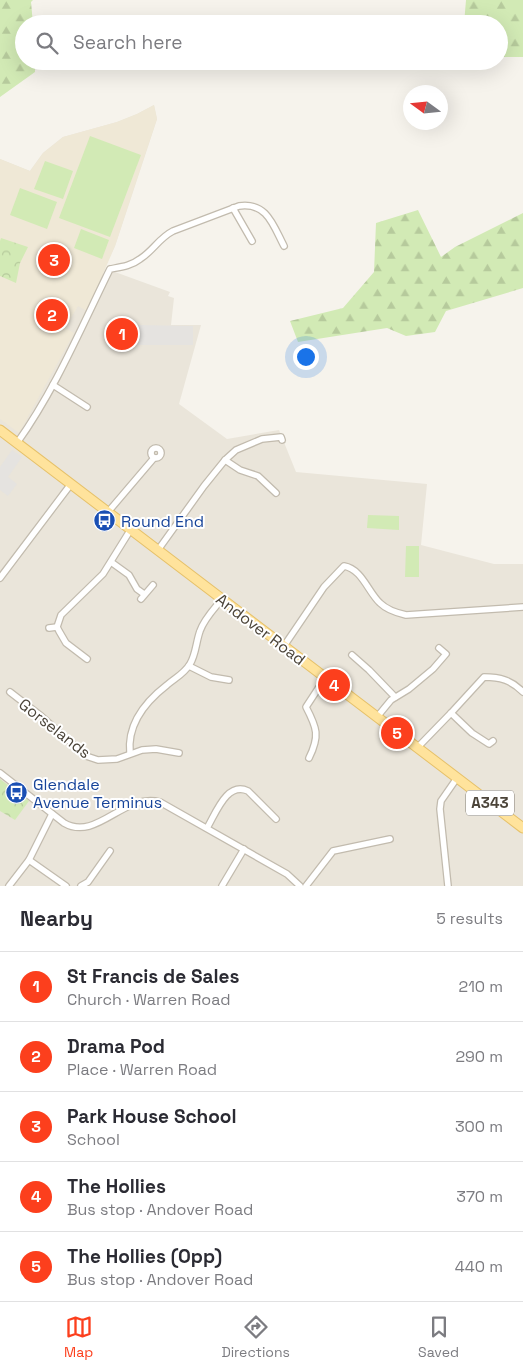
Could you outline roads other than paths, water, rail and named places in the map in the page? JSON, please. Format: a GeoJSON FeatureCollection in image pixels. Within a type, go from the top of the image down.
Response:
{"type":"FeatureCollection","features":[{"type":"Feature","properties":{"kind":"main road","name":"Andover Road"},"geometry":{"type":"LineString","coordinates":[[0,430],[523,828]]}},
{"type":"Feature","properties":{"kind":"street"},"geometry":{"type":"LineString","coordinates":[[16,443],[29,426],[53,385],[110,269],[132,264],[140,260],[164,235],[233,208],[249,204],[265,212],[284,246]]}},
{"type":"Feature","properties":{"kind":"street"},"geometry":{"type":"LineString","coordinates":[[233,208],[252,241]]}},
{"type":"Feature","properties":{"kind":"street"},"geometry":{"type":"LineString","coordinates":[[53,385],[87,406]]}},
{"type":"Feature","properties":{"kind":"street"},"geometry":{"type":"LineString","coordinates":[[158,550],[184,512],[225,460],[236,450],[262,439],[281,437],[282,440]]}},
{"type":"Feature","properties":{"kind":"street"},"geometry":{"type":"LineString","coordinates":[[108,512],[154,458]]}},
{"type":"Feature","properties":{"kind":"street"},"geometry":{"type":"LineString","coordinates":[[225,460],[240,470],[258,476],[276,492]]}},
{"type":"Feature","properties":{"kind":"street"},"geometry":{"type":"LineString","coordinates":[[0,578],[71,484]]}},
{"type":"Feature","properties":{"kind":"street"},"geometry":{"type":"LineString","coordinates":[[87,659],[66,643],[57,627],[61,615],[92,586],[111,562],[131,529]]}},
{"type":"Feature","properties":{"kind":"street"},"geometry":{"type":"LineString","coordinates":[[111,562],[129,575],[142,596],[153,585]]}},
{"type":"Feature","properties":{"kind":"street"},"geometry":{"type":"LineString","coordinates":[[284,646],[324,587],[344,566],[348,566],[357,572],[379,603],[406,615],[523,607]]}},
{"type":"Feature","properties":{"kind":"street"},"geometry":{"type":"LineString","coordinates":[[130,753],[132,728],[136,718],[155,695],[189,666],[200,630],[205,620],[222,599]]}},
{"type":"Feature","properties":{"kind":"street"},"geometry":{"type":"LineString","coordinates":[[49,628],[57,627]]}},
{"type":"Feature","properties":{"kind":"street"},"geometry":{"type":"LineString","coordinates":[[377,717],[395,697],[409,689],[446,654],[439,648]]}},
{"type":"Feature","properties":{"kind":"street"},"geometry":{"type":"LineString","coordinates":[[352,655],[395,697]]}},
{"type":"Feature","properties":{"kind":"street"},"geometry":{"type":"LineString","coordinates":[[189,666],[211,678],[229,680]]}},
{"type":"Feature","properties":{"kind":"street"},"geometry":{"type":"LineString","coordinates":[[417,748],[452,713],[474,685],[484,676],[499,677],[511,682],[523,692]]}},
{"type":"Feature","properties":{"kind":"street"},"geometry":{"type":"LineString","coordinates":[[309,758],[316,743],[317,733],[315,726],[302,709],[325,678]]}},
{"type":"Feature","properties":{"kind":"street","name":"Gorselands"},"geometry":{"type":"LineString","coordinates":[[10,692],[41,716],[86,756],[98,760],[117,759],[130,753],[156,749],[179,753]]}},
{"type":"Feature","properties":{"kind":"street"},"geometry":{"type":"LineString","coordinates":[[452,713],[481,740],[488,744],[493,741]]}},
{"type":"Feature","properties":{"kind":"street"},"geometry":{"type":"LineString","coordinates":[[0,773],[67,825],[84,828],[132,804],[155,801],[207,828],[287,874],[300,886]]}},
{"type":"Feature","properties":{"kind":"street"},"geometry":{"type":"LineString","coordinates":[[448,886],[440,809],[441,802],[457,778]]}},
{"type":"Feature","properties":{"kind":"street"},"geometry":{"type":"LineString","coordinates":[[207,828],[224,800],[235,789],[248,791],[274,816],[266,819]]}},
{"type":"Feature","properties":{"kind":"street"},"geometry":{"type":"LineString","coordinates":[[10,886],[29,860],[52,814]]}},
{"type":"Feature","properties":{"kind":"street"},"geometry":{"type":"LineString","coordinates":[[306,886],[333,851],[390,839]]}},
{"type":"Feature","properties":{"kind":"street"},"geometry":{"type":"LineString","coordinates":[[222,886],[244,849]]}},
{"type":"Feature","properties":{"kind":"street"},"geometry":{"type":"LineString","coordinates":[[80,886],[88,882],[108,854],[100,852]]}},
{"type":"Feature","properties":{"kind":"street"},"geometry":{"type":"LineString","coordinates":[[29,860],[66,886]]}},
{"type":"Feature","properties":{"kind":"place","name":"Park House School"},"geometry":{"type":"Point","coordinates":[54,260]}},
{"type":"Feature","properties":{"kind":"place","name":"Drama Pod"},"geometry":{"type":"Point","coordinates":[52,315]}},
{"type":"Feature","properties":{"kind":"place","name":"St Francis de Sales"},"geometry":{"type":"Point","coordinates":[122,334]}},
{"type":"Feature","properties":{"kind":"place","name":"Round End"},"geometry":{"type":"Point","coordinates":[105,521]}},
{"type":"Feature","properties":{"kind":"place","name":"The Hollies"},"geometry":{"type":"Point","coordinates":[334,685]}},
{"type":"Feature","properties":{"kind":"place","name":"The Hollies (Opp)"},"geometry":{"type":"Point","coordinates":[397,733]}},
{"type":"Feature","properties":{"kind":"place","name":"Glendale Avenue Terminus"},"geometry":{"type":"Point","coordinates":[17,793]}}]}
